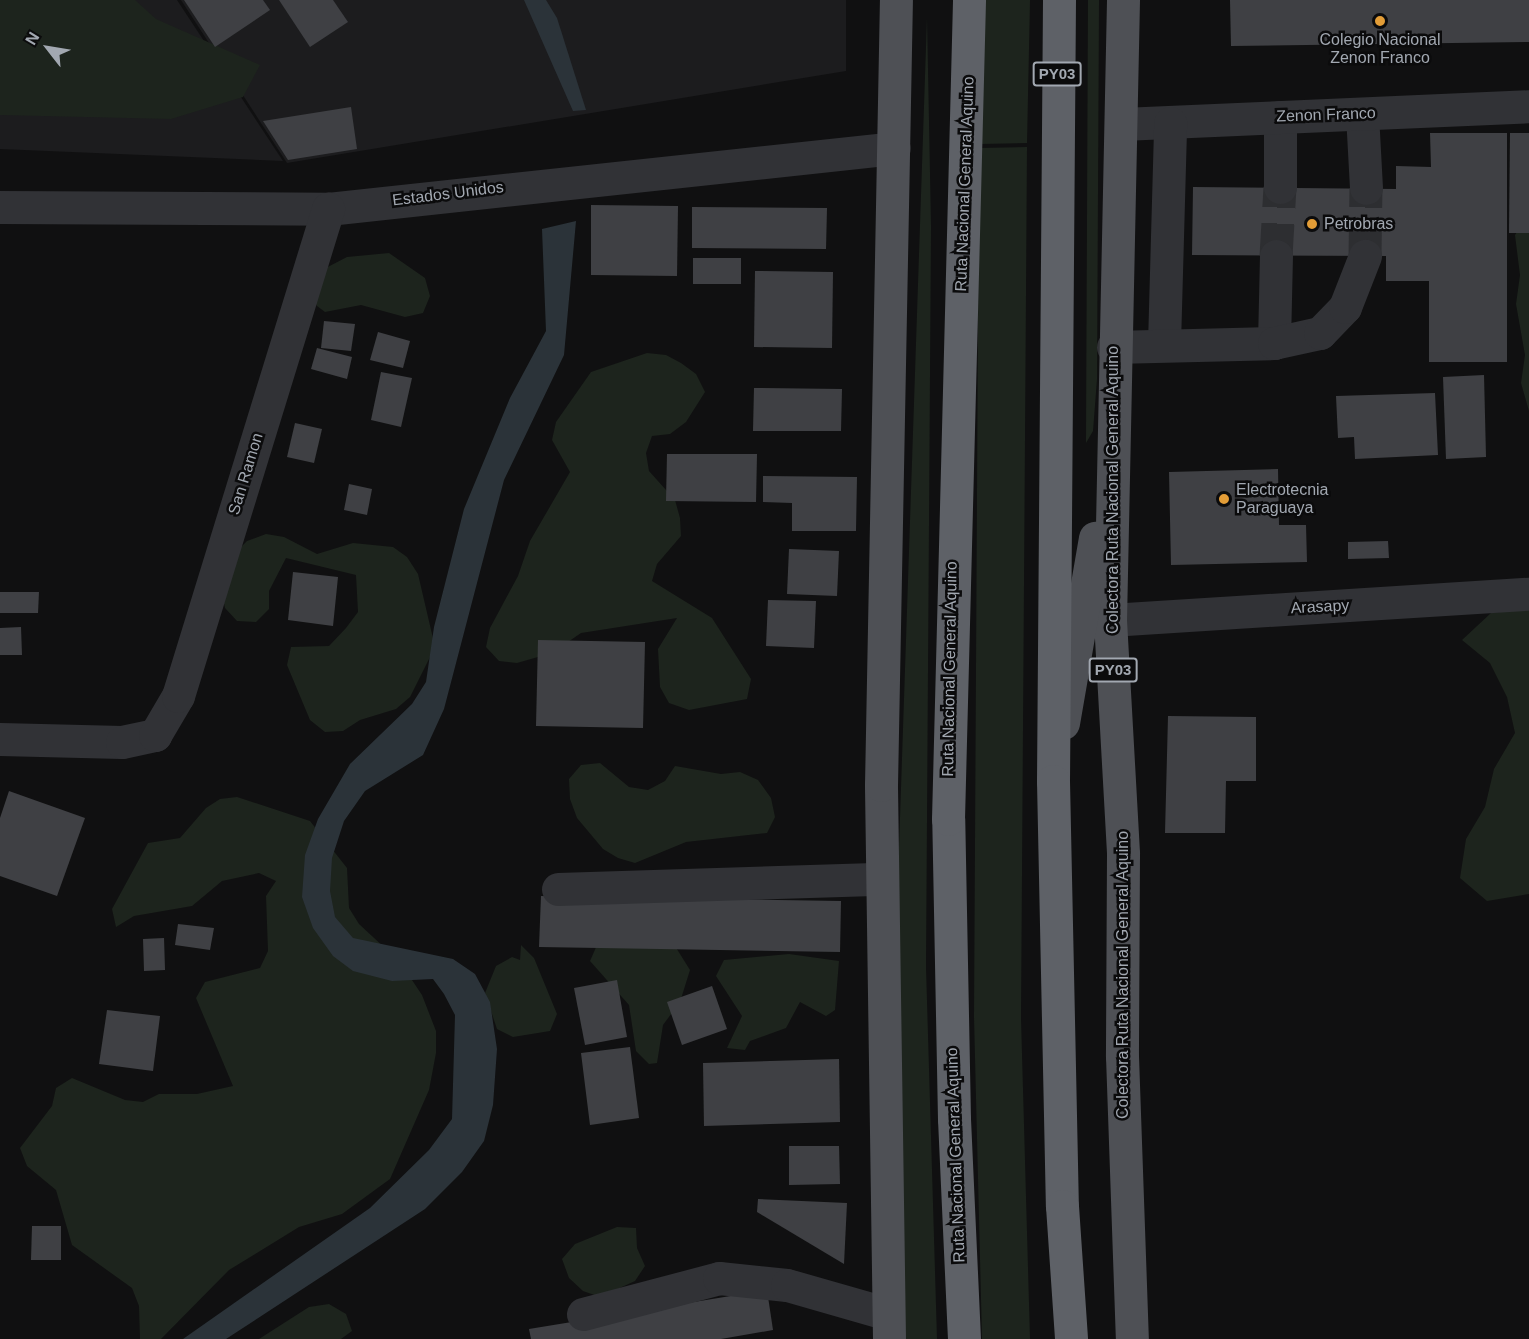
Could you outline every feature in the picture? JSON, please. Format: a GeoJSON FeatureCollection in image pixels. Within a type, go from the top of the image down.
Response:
{"type":"FeatureCollection","features":[{"type":"Feature","properties":{"kind":"highway","name":"Ruta Nacional General Aquino"},"geometry":{"type":"LineString","coordinates":[[964,1339],[954,1119],[948,819],[969,0]]}},
{"type":"Feature","properties":{"kind":"highway","name":"PY03"},"geometry":{"type":"LineString","coordinates":[[1059,0],[1053,781],[1062,1206],[1071,1339]]}},
{"type":"Feature","properties":{"kind":"main road"},"geometry":{"type":"LineString","coordinates":[[889,1326],[882,879],[896,0]]}},
{"type":"Feature","properties":{"kind":"main road","name":"Colectora Ruta Nacional General Aquino"},"geometry":{"type":"LineString","coordinates":[[1123,0],[1122,124],[1113,347],[1110,620],[1123,854],[1122,1056],[1132,1339]]}},
{"type":"Feature","properties":{"kind":"main road"},"geometry":{"type":"LineString","coordinates":[[1053,781],[1112,438]]}},
{"type":"Feature","properties":{"kind":"street","name":"Zenon Franco"},"geometry":{"type":"LineString","coordinates":[[1122,124],[1529,106]]}},
{"type":"Feature","properties":{"kind":"street"},"geometry":{"type":"LineString","coordinates":[[1362,114],[1366,188]]}},
{"type":"Feature","properties":{"kind":"street"},"geometry":{"type":"LineString","coordinates":[[1280,117],[1280,187]]}},
{"type":"Feature","properties":{"kind":"street"},"geometry":{"type":"LineString","coordinates":[[1164,344],[1170,123]]}},
{"type":"Feature","properties":{"kind":"street","name":"Estados Unidos"},"geometry":{"type":"LineString","coordinates":[[0,207],[328,209],[894,148]]}},
{"type":"Feature","properties":{"kind":"street","name":"San Ramon"},"geometry":{"type":"LineString","coordinates":[[0,739],[122,742],[155,735],[178,696],[328,209]]}},
{"type":"Feature","properties":{"kind":"street"},"geometry":{"type":"LineString","coordinates":[[1274,343],[1276,256]]}},
{"type":"Feature","properties":{"kind":"street"},"geometry":{"type":"LineString","coordinates":[[1113,347],[1274,343],[1320,333],[1345,307],[1365,256]]}},
{"type":"Feature","properties":{"kind":"street","name":"Arasapy"},"geometry":{"type":"LineString","coordinates":[[1110,620],[1529,594]]}},
{"type":"Feature","properties":{"kind":"street"},"geometry":{"type":"LineString","coordinates":[[558,889],[882,879]]}},
{"type":"Feature","properties":{"kind":"street"},"geometry":{"type":"LineString","coordinates":[[583,1314],[719,1278],[787,1285],[889,1326]]}},
{"type":"Feature","properties":{"kind":"shaded area"},"geometry":{"type":"Polygon","coordinates":[[[0,0],[177,0],[283,161],[0,149],[0,0]]]}},
{"type":"Feature","properties":{"kind":"shaded area"},"geometry":{"type":"Polygon","coordinates":[[[0,0],[135,0],[156,19],[260,65],[243,97],[171,119],[0,115],[0,0]]]}},
{"type":"Feature","properties":{"kind":"shaded area"},"geometry":{"type":"Polygon","coordinates":[[[181,0],[846,0],[846,71],[287,163],[181,0]]]}},
{"type":"Feature","properties":{"kind":"shaded area"},"geometry":{"type":"Polygon","coordinates":[[[524,0],[546,0],[557,18],[586,110],[573,111],[524,0]]]}},
{"type":"Feature","properties":{"kind":"shaded area"},"geometry":{"type":"Polygon","coordinates":[[[982,0],[1030,0],[1027,143],[980,144],[982,0]]]}},
{"type":"Feature","properties":{"kind":"shaded area"},"geometry":{"type":"Polygon","coordinates":[[[1088,0],[1099,0],[1097,379],[1093,431],[1086,443],[1088,0]]]}},
{"type":"Feature","properties":{"kind":"shaded area"},"geometry":{"type":"Polygon","coordinates":[[[927,17],[931,226],[926,967],[937,1339],[905,1339],[895,966],[927,17]]]}},
{"type":"Feature","properties":{"kind":"shaded area"},"geometry":{"type":"Polygon","coordinates":[[[1027,147],[1021,1018],[1030,1339],[982,1339],[974,1017],[979,148],[1027,147]]]}},
{"type":"Feature","properties":{"kind":"shaded area"},"geometry":{"type":"Polygon","coordinates":[[[1529,214],[1529,411],[1521,383],[1525,355],[1516,304],[1520,275],[1515,235],[1529,214]]]}},
{"type":"Feature","properties":{"kind":"shaded area"},"geometry":{"type":"Polygon","coordinates":[[[576,221],[564,355],[504,480],[444,709],[423,755],[365,791],[344,821],[332,858],[330,891],[335,917],[353,938],[453,959],[475,974],[490,1002],[497,1049],[493,1105],[484,1141],[462,1172],[425,1209],[226,1339],[183,1339],[370,1208],[429,1150],[452,1119],[455,1015],[444,994],[433,979],[392,981],[353,971],[333,956],[313,928],[302,897],[305,855],[318,819],[350,764],[412,704],[426,682],[434,627],[464,509],[510,398],[546,331],[542,229],[576,221]]]}},
{"type":"Feature","properties":{"kind":"shaded area"},"geometry":{"type":"Polygon","coordinates":[[[389,253],[425,278],[430,296],[423,313],[405,317],[361,305],[325,312],[317,306],[313,298],[320,271],[347,257],[389,253]]]}},
{"type":"Feature","properties":{"kind":"shaded area"},"geometry":{"type":"Polygon","coordinates":[[[647,353],[666,355],[681,363],[696,374],[705,392],[686,422],[670,434],[652,436],[646,453],[649,471],[675,500],[680,518],[681,536],[657,564],[652,581],[712,618],[751,679],[747,699],[689,710],[669,703],[660,687],[658,649],[677,618],[581,633],[552,653],[517,663],[499,661],[486,647],[490,628],[518,576],[530,541],[570,472],[552,440],[556,422],[591,372],[647,353]]]}},
{"type":"Feature","properties":{"kind":"shaded area"},"geometry":{"type":"Polygon","coordinates":[[[266,534],[284,537],[317,554],[353,543],[393,547],[407,557],[418,574],[435,647],[410,697],[396,709],[360,720],[343,731],[325,732],[310,720],[287,665],[291,647],[329,646],[346,628],[358,612],[356,575],[286,558],[269,591],[269,609],[256,622],[237,621],[225,608],[221,590],[234,554],[247,541],[266,534]]]}},
{"type":"Feature","properties":{"kind":"shaded area"},"geometry":{"type":"Polygon","coordinates":[[[1529,609],[1529,894],[1487,901],[1460,878],[1466,839],[1485,807],[1494,769],[1515,733],[1507,697],[1490,663],[1462,640],[1491,613],[1529,609]]]}},
{"type":"Feature","properties":{"kind":"shaded area"},"geometry":{"type":"Polygon","coordinates":[[[600,763],[629,787],[648,790],[665,781],[675,766],[721,774],[740,772],[758,780],[771,798],[775,817],[767,833],[686,842],[635,863],[618,858],[603,849],[577,818],[570,799],[569,779],[581,765],[600,763]]]}},
{"type":"Feature","properties":{"kind":"shaded area"},"geometry":{"type":"Polygon","coordinates":[[[237,797],[310,821],[347,868],[349,908],[359,924],[400,962],[422,995],[436,1031],[436,1053],[429,1090],[390,1179],[342,1214],[299,1227],[229,1270],[161,1339],[140,1339],[139,1306],[132,1288],[72,1245],[56,1190],[27,1166],[20,1148],[52,1106],[56,1088],[72,1078],[125,1100],[143,1102],[159,1094],[197,1094],[233,1086],[196,998],[205,982],[260,968],[268,951],[266,896],[276,881],[259,873],[222,881],[192,906],[134,916],[116,927],[112,909],[148,843],[180,838],[206,808],[220,799],[237,797]]]}},
{"type":"Feature","properties":{"kind":"shaded area"},"geometry":{"type":"Polygon","coordinates":[[[521,945],[534,958],[557,1014],[550,1031],[513,1037],[497,1029],[485,993],[496,966],[512,957],[520,960],[521,945]]]}},
{"type":"Feature","properties":{"kind":"shaded area"},"geometry":{"type":"Polygon","coordinates":[[[597,945],[675,946],[690,970],[680,1002],[663,1025],[657,1063],[649,1064],[636,1051],[629,1005],[590,961],[597,945]]]}},
{"type":"Feature","properties":{"kind":"shaded area"},"geometry":{"type":"Polygon","coordinates":[[[789,954],[839,961],[835,1010],[826,1016],[800,1002],[786,1028],[750,1041],[745,1050],[727,1048],[742,1016],[716,976],[724,960],[789,954]]]}},
{"type":"Feature","properties":{"kind":"shaded area"},"geometry":{"type":"Polygon","coordinates":[[[617,1227],[636,1228],[637,1248],[645,1266],[635,1281],[600,1297],[583,1291],[569,1278],[562,1259],[575,1244],[617,1227]]]}},
{"type":"Feature","properties":{"kind":"shaded area"},"geometry":{"type":"Polygon","coordinates":[[[329,1304],[346,1314],[352,1331],[341,1339],[259,1339],[309,1307],[329,1304]]]}},
{"type":"Feature","properties":{"kind":"building"},"geometry":{"type":"Polygon","coordinates":[[[184,0],[263,0],[270,10],[215,47],[184,0]]]}},
{"type":"Feature","properties":{"kind":"building"},"geometry":{"type":"Polygon","coordinates":[[[279,0],[333,0],[348,22],[310,47],[279,0]]]}},
{"type":"Feature","properties":{"kind":"building","name":"Colegio Nacional Zenon Franco"},"geometry":{"type":"Polygon","coordinates":[[[1230,0],[1529,0],[1529,42],[1231,46],[1230,0]]]}},
{"type":"Feature","properties":{"kind":"building"},"geometry":{"type":"Polygon","coordinates":[[[351,107],[357,149],[288,160],[263,121],[351,107]]]}},
{"type":"Feature","properties":{"kind":"building"},"geometry":{"type":"Polygon","coordinates":[[[1430,133],[1507,133],[1507,362],[1429,362],[1429,281],[1386,281],[1386,256],[1192,255],[1193,187],[1396,189],[1396,166],[1431,167],[1430,133]]]}},
{"type":"Feature","properties":{"kind":"building"},"geometry":{"type":"Polygon","coordinates":[[[1510,133],[1529,133],[1529,233],[1509,233],[1510,133]]]}},
{"type":"Feature","properties":{"kind":"building"},"geometry":{"type":"Polygon","coordinates":[[[591,205],[678,206],[677,276],[591,275],[591,205]]]}},
{"type":"Feature","properties":{"kind":"building"},"geometry":{"type":"Polygon","coordinates":[[[692,207],[827,208],[826,249],[692,248],[692,207]]]}},
{"type":"Feature","properties":{"kind":"building"},"geometry":{"type":"Polygon","coordinates":[[[693,258],[741,258],[741,284],[693,284],[693,258]]]}},
{"type":"Feature","properties":{"kind":"building"},"geometry":{"type":"Polygon","coordinates":[[[755,271],[833,272],[832,348],[754,347],[755,271]]]}},
{"type":"Feature","properties":{"kind":"building"},"geometry":{"type":"Polygon","coordinates":[[[324,321],[355,324],[351,351],[321,348],[324,321]]]}},
{"type":"Feature","properties":{"kind":"building"},"geometry":{"type":"Polygon","coordinates":[[[378,332],[410,341],[403,368],[370,360],[378,332]]]}},
{"type":"Feature","properties":{"kind":"building"},"geometry":{"type":"Polygon","coordinates":[[[317,348],[352,357],[347,379],[311,369],[317,348]]]}},
{"type":"Feature","properties":{"kind":"building"},"geometry":{"type":"Polygon","coordinates":[[[381,372],[412,378],[401,427],[371,420],[381,372]]]}},
{"type":"Feature","properties":{"kind":"building"},"geometry":{"type":"Polygon","coordinates":[[[1484,375],[1486,457],[1446,459],[1443,377],[1484,375]]]}},
{"type":"Feature","properties":{"kind":"building"},"geometry":{"type":"Polygon","coordinates":[[[754,388],[842,389],[841,431],[753,431],[754,388]]]}},
{"type":"Feature","properties":{"kind":"building"},"geometry":{"type":"Polygon","coordinates":[[[1435,393],[1438,455],[1355,459],[1354,437],[1338,438],[1336,396],[1435,393]]]}},
{"type":"Feature","properties":{"kind":"building"},"geometry":{"type":"Polygon","coordinates":[[[295,423],[322,429],[314,463],[287,457],[295,423]]]}},
{"type":"Feature","properties":{"kind":"building"},"geometry":{"type":"Polygon","coordinates":[[[667,454],[757,454],[756,502],[666,501],[667,454]]]}},
{"type":"Feature","properties":{"kind":"building","name":"Electrotecnia Paraguaya"},"geometry":{"type":"Polygon","coordinates":[[[1278,469],[1279,525],[1306,525],[1307,562],[1171,565],[1169,472],[1278,469]]]}},
{"type":"Feature","properties":{"kind":"building"},"geometry":{"type":"Polygon","coordinates":[[[763,476],[857,477],[856,531],[792,531],[792,503],[763,502],[763,476]]]}},
{"type":"Feature","properties":{"kind":"building"},"geometry":{"type":"Polygon","coordinates":[[[349,484],[372,489],[367,515],[344,510],[349,484]]]}},
{"type":"Feature","properties":{"kind":"building"},"geometry":{"type":"Polygon","coordinates":[[[1388,541],[1389,558],[1348,559],[1348,542],[1388,541]]]}},
{"type":"Feature","properties":{"kind":"building"},"geometry":{"type":"Polygon","coordinates":[[[789,549],[839,551],[837,596],[787,594],[789,549]]]}},
{"type":"Feature","properties":{"kind":"building"},"geometry":{"type":"Polygon","coordinates":[[[293,572],[338,577],[333,626],[288,620],[293,572]]]}},
{"type":"Feature","properties":{"kind":"building"},"geometry":{"type":"Polygon","coordinates":[[[0,592],[39,592],[38,613],[0,613],[0,592]]]}},
{"type":"Feature","properties":{"kind":"building"},"geometry":{"type":"Polygon","coordinates":[[[768,600],[816,601],[814,648],[766,646],[768,600]]]}},
{"type":"Feature","properties":{"kind":"building"},"geometry":{"type":"Polygon","coordinates":[[[21,627],[22,655],[0,655],[0,628],[21,627]]]}},
{"type":"Feature","properties":{"kind":"building"},"geometry":{"type":"Polygon","coordinates":[[[538,640],[645,642],[643,728],[536,726],[538,640]]]}},
{"type":"Feature","properties":{"kind":"building"},"geometry":{"type":"Polygon","coordinates":[[[1168,716],[1256,717],[1256,781],[1226,781],[1225,833],[1165,833],[1168,716]]]}},
{"type":"Feature","properties":{"kind":"building"},"geometry":{"type":"Polygon","coordinates":[[[9,791],[85,818],[57,896],[0,876],[0,818],[9,791]]]}},
{"type":"Feature","properties":{"kind":"building"},"geometry":{"type":"Polygon","coordinates":[[[541,896],[841,901],[840,952],[539,947],[541,896]]]}},
{"type":"Feature","properties":{"kind":"building"},"geometry":{"type":"Polygon","coordinates":[[[178,924],[214,928],[210,950],[175,945],[178,924]]]}},
{"type":"Feature","properties":{"kind":"building"},"geometry":{"type":"Polygon","coordinates":[[[164,938],[165,970],[144,971],[143,939],[164,938]]]}},
{"type":"Feature","properties":{"kind":"building"},"geometry":{"type":"Polygon","coordinates":[[[617,980],[627,1037],[585,1045],[574,988],[617,980]]]}},
{"type":"Feature","properties":{"kind":"building"},"geometry":{"type":"Polygon","coordinates":[[[712,986],[727,1029],[682,1045],[667,1002],[712,986]]]}},
{"type":"Feature","properties":{"kind":"building"},"geometry":{"type":"Polygon","coordinates":[[[107,1010],[160,1016],[153,1071],[99,1064],[107,1010]]]}},
{"type":"Feature","properties":{"kind":"building"},"geometry":{"type":"Polygon","coordinates":[[[630,1047],[639,1118],[590,1125],[581,1053],[630,1047]]]}},
{"type":"Feature","properties":{"kind":"building"},"geometry":{"type":"Polygon","coordinates":[[[839,1059],[840,1122],[704,1126],[703,1063],[839,1059]]]}},
{"type":"Feature","properties":{"kind":"building"},"geometry":{"type":"Polygon","coordinates":[[[789,1146],[839,1146],[840,1184],[789,1185],[789,1146]]]}},
{"type":"Feature","properties":{"kind":"building"},"geometry":{"type":"Polygon","coordinates":[[[758,1199],[847,1203],[844,1264],[757,1212],[758,1199]]]}},
{"type":"Feature","properties":{"kind":"building"},"geometry":{"type":"Polygon","coordinates":[[[32,1226],[61,1226],[61,1260],[31,1260],[32,1226]]]}},
{"type":"Feature","properties":{"kind":"building"},"geometry":{"type":"Polygon","coordinates":[[[767,1290],[773,1330],[721,1339],[531,1339],[529,1329],[767,1290]]]}},
{"type":"Feature","properties":{"kind":"tunnel"},"geometry":{"type":"LineString","coordinates":[[1276,256],[1280,187]]}},
{"type":"Feature","properties":{"kind":"tunnel"},"geometry":{"type":"LineString","coordinates":[[1365,256],[1366,188]]}},
{"type":"Feature","properties":{"kind":"place","name":"Colegio Nacional Zenon Franco"},"geometry":{"type":"Point","coordinates":[1380,21]}},
{"type":"Feature","properties":{"kind":"place","name":"Petrobras"},"geometry":{"type":"Point","coordinates":[1312,224]}},
{"type":"Feature","properties":{"kind":"place","name":"Electrotecnia Paraguaya"},"geometry":{"type":"Point","coordinates":[1224,499]}}]}
